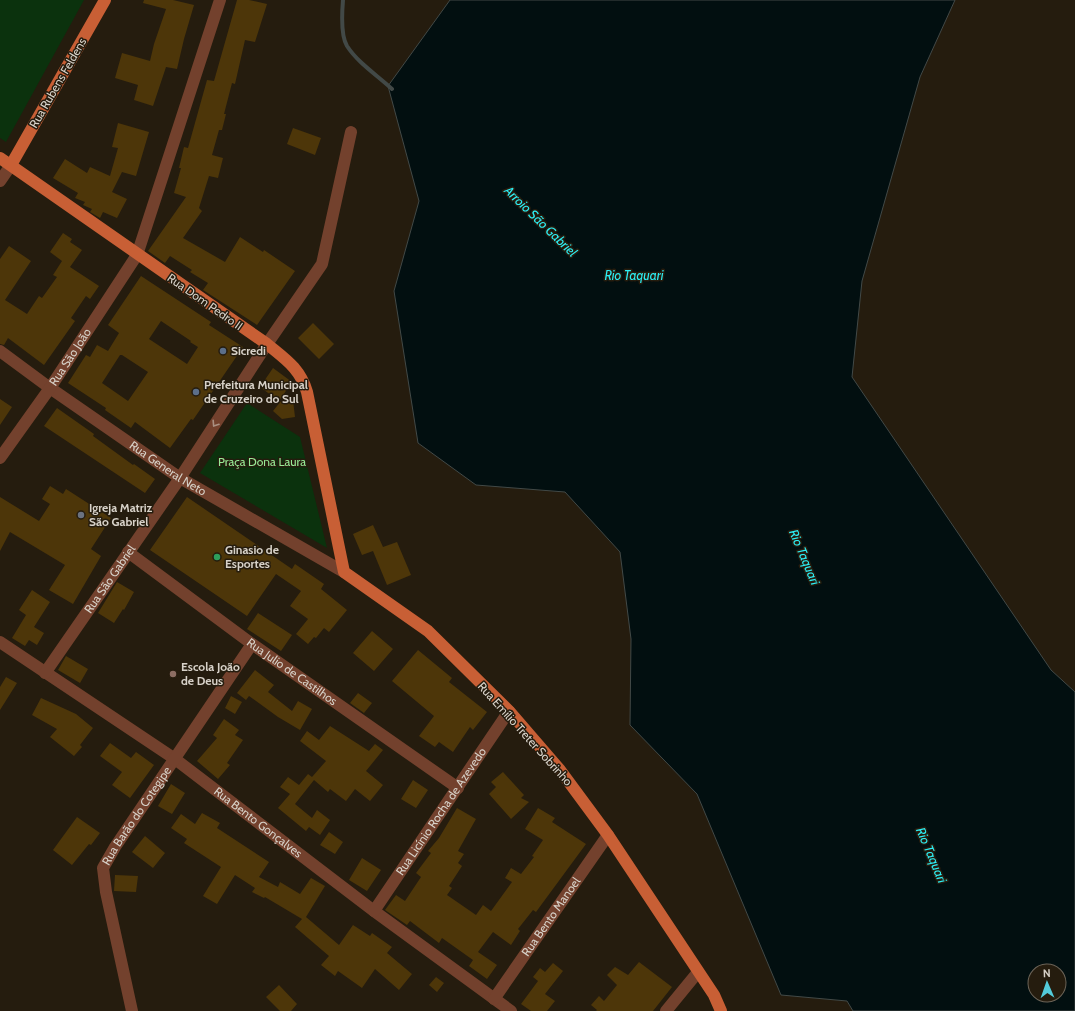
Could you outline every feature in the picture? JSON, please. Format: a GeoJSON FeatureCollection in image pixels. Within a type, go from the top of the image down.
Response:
{"type":"FeatureCollection","features":[{"type":"Feature","properties":{"kind":"main road","name":"Rua Rubens Feldens"},"geometry":{"type":"LineString","coordinates":[[11,165],[105,0]]}},
{"type":"Feature","properties":{"kind":"main road","name":"Rua Dom Pedro II"},"geometry":{"type":"LineString","coordinates":[[0,158],[137,255],[267,344],[295,368],[303,379],[344,572]]}},
{"type":"Feature","properties":{"kind":"main road","name":"Rua Emílio Treter Sobrinho"},"geometry":{"type":"LineString","coordinates":[[344,572],[428,631],[508,711],[560,770],[608,835],[714,995],[722,1011]]}},
{"type":"Feature","properties":{"kind":"street","name":"Rua São João"},"geometry":{"type":"LineString","coordinates":[[0,458],[50,388],[137,255],[220,0]]}},
{"type":"Feature","properties":{"kind":"street","name":"Rua São Gabriel"},"geometry":{"type":"LineString","coordinates":[[45,673],[180,478],[267,344],[322,264],[352,132]]}},
{"type":"Feature","properties":{"kind":"street"},"geometry":{"type":"LineString","coordinates":[[0,181],[11,165]]}},
{"type":"Feature","properties":{"kind":"street","name":"Rua General Neto"},"geometry":{"type":"LineString","coordinates":[[0,351],[50,388],[180,478],[344,572]]}},
{"type":"Feature","properties":{"kind":"street","name":"Rua Julio de Castilhos"},"geometry":{"type":"LineString","coordinates":[[128,552],[252,644],[458,788]]}},
{"type":"Feature","properties":{"kind":"street","name":"Rua Bento Gonçalves"},"geometry":{"type":"LineString","coordinates":[[0,642],[175,759],[374,911],[511,1011]]}},
{"type":"Feature","properties":{"kind":"street","name":"Rua Barão do Cotegipe"},"geometry":{"type":"LineString","coordinates":[[132,1011],[106,892],[103,868],[115,847],[252,644]]}},
{"type":"Feature","properties":{"kind":"street","name":"Rua Licínio Rocha de Azevedo"},"geometry":{"type":"LineString","coordinates":[[374,911],[458,788],[508,711]]}},
{"type":"Feature","properties":{"kind":"street","name":"Rua Bento Manoel"},"geometry":{"type":"LineString","coordinates":[[494,999],[608,835]]}},
{"type":"Feature","properties":{"kind":"street"},"geometry":{"type":"LineString","coordinates":[[666,1011],[698,972]]}},
{"type":"Feature","properties":{"kind":"green space"},"geometry":{"type":"Polygon","coordinates":[[[0,0],[84,0],[6,142],[0,138],[0,0]]]}},
{"type":"Feature","properties":{"kind":"green space","name":"Praça Dona Laura"},"geometry":{"type":"Polygon","coordinates":[[[247,403],[300,437],[327,548],[200,473],[247,403]]]}},
{"type":"Feature","properties":{"kind":"water","name":"Rio Taquari"},"geometry":{"type":"Polygon","coordinates":[[[450,0],[955,0],[920,77],[862,281],[852,377],[1051,670],[1075,692],[1075,1011],[853,1011],[847,1001],[781,995],[697,794],[630,725],[631,639],[620,552],[565,492],[476,485],[418,443],[394,291],[419,201],[388,86],[450,0]]]}},
{"type":"Feature","properties":{"kind":"building"},"geometry":{"type":"Polygon","coordinates":[[[144,0],[173,0],[194,5],[177,69],[166,67],[153,106],[134,100],[138,85],[115,78],[122,53],[150,61],[166,9],[143,3],[144,0]]]}},
{"type":"Feature","properties":{"kind":"building"},"geometry":{"type":"Polygon","coordinates":[[[237,0],[249,0],[267,4],[255,42],[245,40],[235,84],[232,83],[224,114],[226,114],[222,130],[219,130],[212,155],[223,158],[218,178],[209,176],[199,208],[202,211],[183,238],[225,262],[240,237],[263,252],[264,250],[295,271],[257,325],[203,290],[208,283],[190,272],[192,270],[170,256],[165,263],[148,251],[186,197],[174,193],[181,168],[179,168],[184,147],[188,148],[207,80],[214,81],[237,0]]]}},
{"type":"Feature","properties":{"kind":"building"},"geometry":{"type":"Polygon","coordinates":[[[118,123],[149,132],[136,176],[122,172],[112,192],[127,199],[117,218],[103,212],[100,218],[90,212],[92,209],[83,205],[85,202],[75,198],[78,193],[53,178],[65,159],[87,173],[90,167],[110,176],[118,148],[112,147],[118,123]]]}},
{"type":"Feature","properties":{"kind":"building"},"geometry":{"type":"Polygon","coordinates":[[[293,128],[321,138],[315,155],[287,144],[293,128]]]}},
{"type":"Feature","properties":{"kind":"building"},"geometry":{"type":"Polygon","coordinates":[[[63,233],[72,239],[70,242],[82,250],[70,267],[99,286],[90,299],[86,296],[71,318],[75,321],[44,365],[8,338],[4,345],[0,344],[0,259],[9,246],[31,261],[5,300],[27,314],[39,296],[42,298],[57,277],[53,275],[62,261],[50,252],[63,233]]]}},
{"type":"Feature","properties":{"kind":"building"},"geometry":{"type":"Polygon","coordinates":[[[141,276],[211,322],[209,325],[243,347],[193,420],[191,419],[170,448],[135,422],[131,428],[105,410],[106,408],[68,383],[86,355],[90,357],[97,345],[108,351],[119,333],[108,325],[141,276]],[[161,321],[149,339],[187,364],[198,347],[161,321]],[[120,355],[102,383],[128,401],[148,372],[120,355]]]}},
{"type":"Feature","properties":{"kind":"building"},"geometry":{"type":"Polygon","coordinates":[[[313,323],[334,344],[319,359],[298,338],[313,323]]]}},
{"type":"Feature","properties":{"kind":"building"},"geometry":{"type":"Polygon","coordinates":[[[273,368],[292,382],[279,401],[260,387],[273,368]]]}},
{"type":"Feature","properties":{"kind":"building"},"geometry":{"type":"Polygon","coordinates":[[[0,399],[12,407],[0,425],[0,399]]]}},
{"type":"Feature","properties":{"kind":"building"},"geometry":{"type":"Polygon","coordinates":[[[293,400],[295,417],[282,419],[273,411],[281,401],[293,400]]]}},
{"type":"Feature","properties":{"kind":"building"},"geometry":{"type":"Polygon","coordinates":[[[57,408],[94,434],[93,436],[133,465],[134,464],[155,479],[145,493],[44,426],[57,408]]]}},
{"type":"Feature","properties":{"kind":"building"},"geometry":{"type":"Polygon","coordinates":[[[50,486],[63,494],[66,489],[111,518],[91,549],[101,556],[73,604],[49,590],[65,565],[10,532],[0,551],[0,497],[39,521],[50,504],[42,499],[50,486]]]}},
{"type":"Feature","properties":{"kind":"building","name":"Ginasio de Esportes"},"geometry":{"type":"Polygon","coordinates":[[[187,497],[292,569],[295,564],[324,584],[321,589],[347,610],[329,632],[324,628],[316,638],[314,637],[308,644],[296,634],[308,619],[290,606],[301,591],[276,574],[247,616],[150,550],[187,497]]]}},
{"type":"Feature","properties":{"kind":"building"},"geometry":{"type":"Polygon","coordinates":[[[373,525],[383,547],[397,542],[411,575],[387,585],[373,551],[362,555],[353,534],[373,525]]]}},
{"type":"Feature","properties":{"kind":"building"},"geometry":{"type":"Polygon","coordinates":[[[117,582],[134,592],[124,610],[123,609],[114,623],[98,613],[117,582]]]}},
{"type":"Feature","properties":{"kind":"building"},"geometry":{"type":"Polygon","coordinates":[[[32,590],[50,602],[34,627],[44,633],[37,645],[29,640],[25,646],[12,638],[26,615],[19,610],[32,590]]]}},
{"type":"Feature","properties":{"kind":"building"},"geometry":{"type":"Polygon","coordinates":[[[258,613],[292,635],[281,651],[247,629],[258,613]]]}},
{"type":"Feature","properties":{"kind":"building"},"geometry":{"type":"Polygon","coordinates":[[[372,631],[393,649],[374,671],[353,653],[372,631]]]}},
{"type":"Feature","properties":{"kind":"building"},"geometry":{"type":"Polygon","coordinates":[[[418,650],[452,678],[449,682],[487,712],[473,730],[470,727],[453,752],[439,742],[435,747],[419,736],[434,716],[392,681],[418,650]]]}},
{"type":"Feature","properties":{"kind":"building"},"geometry":{"type":"Polygon","coordinates":[[[66,656],[88,669],[80,683],[58,670],[66,656]]]}},
{"type":"Feature","properties":{"kind":"building"},"geometry":{"type":"Polygon","coordinates":[[[255,670],[274,685],[268,692],[292,711],[298,701],[312,709],[300,730],[278,717],[249,696],[246,700],[237,693],[255,670]]]}},
{"type":"Feature","properties":{"kind":"building"},"geometry":{"type":"Polygon","coordinates":[[[6,677],[17,683],[0,710],[0,687],[6,677]]]}},
{"type":"Feature","properties":{"kind":"building"},"geometry":{"type":"Polygon","coordinates":[[[358,693],[372,703],[364,713],[350,703],[358,693]]]}},
{"type":"Feature","properties":{"kind":"building"},"geometry":{"type":"Polygon","coordinates":[[[231,696],[242,702],[235,714],[225,708],[231,696]]]}},
{"type":"Feature","properties":{"kind":"building"},"geometry":{"type":"Polygon","coordinates":[[[41,698],[76,714],[93,728],[80,745],[82,747],[74,756],[50,737],[57,729],[32,715],[41,698]]]}},
{"type":"Feature","properties":{"kind":"building"},"geometry":{"type":"Polygon","coordinates":[[[224,719],[239,730],[235,735],[243,740],[227,763],[230,765],[218,779],[197,761],[217,738],[213,735],[224,719]]]}},
{"type":"Feature","properties":{"kind":"building"},"geometry":{"type":"Polygon","coordinates":[[[330,726],[369,751],[375,744],[383,750],[366,771],[383,785],[370,801],[355,789],[346,801],[330,789],[328,792],[314,780],[295,804],[312,818],[317,810],[330,820],[320,835],[309,827],[306,831],[278,808],[290,794],[280,787],[288,777],[299,785],[308,774],[312,777],[326,761],[300,741],[307,731],[319,740],[330,726]]]}},
{"type":"Feature","properties":{"kind":"building"},"geometry":{"type":"Polygon","coordinates":[[[110,743],[131,758],[136,752],[154,765],[130,798],[112,785],[122,772],[100,756],[110,743]]]}},
{"type":"Feature","properties":{"kind":"building"},"geometry":{"type":"Polygon","coordinates":[[[503,772],[524,795],[521,798],[529,802],[511,819],[489,794],[496,787],[491,782],[503,772]]]}},
{"type":"Feature","properties":{"kind":"building"},"geometry":{"type":"Polygon","coordinates":[[[413,780],[428,790],[416,808],[401,799],[413,780]]]}},
{"type":"Feature","properties":{"kind":"building"},"geometry":{"type":"Polygon","coordinates":[[[171,784],[185,793],[172,814],[158,806],[171,784]]]}},
{"type":"Feature","properties":{"kind":"building"},"geometry":{"type":"Polygon","coordinates":[[[457,808],[476,819],[458,851],[464,854],[458,863],[462,866],[449,886],[452,888],[447,895],[476,915],[483,905],[491,911],[512,882],[505,878],[511,868],[521,874],[534,857],[532,856],[543,840],[525,829],[538,808],[555,818],[552,822],[586,844],[536,912],[533,910],[518,929],[520,931],[511,945],[493,932],[478,952],[497,965],[487,979],[469,966],[473,960],[442,938],[439,943],[410,921],[407,925],[385,910],[396,895],[405,901],[421,877],[416,873],[431,853],[428,851],[439,838],[457,808]]]}},
{"type":"Feature","properties":{"kind":"building"},"geometry":{"type":"Polygon","coordinates":[[[202,813],[220,823],[217,828],[269,862],[259,877],[278,887],[280,882],[300,894],[311,878],[325,886],[306,917],[339,945],[353,925],[370,936],[372,933],[392,947],[387,953],[412,974],[399,990],[375,969],[362,988],[338,971],[335,976],[321,965],[329,956],[295,927],[302,919],[265,897],[264,898],[252,892],[255,888],[235,875],[217,904],[203,896],[221,867],[184,843],[187,839],[171,828],[181,814],[195,824],[202,813]]]}},
{"type":"Feature","properties":{"kind":"building"},"geometry":{"type":"Polygon","coordinates":[[[77,817],[100,833],[72,865],[53,850],[77,817]]]}},
{"type":"Feature","properties":{"kind":"building"},"geometry":{"type":"Polygon","coordinates":[[[329,832],[343,842],[335,854],[320,845],[329,832]]]}},
{"type":"Feature","properties":{"kind":"building"},"geometry":{"type":"Polygon","coordinates":[[[145,836],[165,853],[153,868],[132,852],[145,836]]]}},
{"type":"Feature","properties":{"kind":"building"},"geometry":{"type":"Polygon","coordinates":[[[362,858],[381,870],[367,891],[349,880],[362,858]]]}},
{"type":"Feature","properties":{"kind":"building"},"geometry":{"type":"Polygon","coordinates":[[[115,875],[138,876],[136,892],[114,891],[115,875]]]}},
{"type":"Feature","properties":{"kind":"building"},"geometry":{"type":"Polygon","coordinates":[[[639,962],[672,987],[653,1011],[596,1011],[597,1010],[591,1005],[599,996],[604,1001],[617,985],[607,975],[615,967],[628,975],[639,962]]]}},
{"type":"Feature","properties":{"kind":"building"},"geometry":{"type":"Polygon","coordinates":[[[553,963],[563,971],[545,994],[555,1001],[547,1011],[531,1011],[521,1004],[538,981],[533,977],[540,968],[545,972],[553,963]]]}},
{"type":"Feature","properties":{"kind":"building"},"geometry":{"type":"Polygon","coordinates":[[[436,977],[444,983],[437,992],[429,985],[436,977]]]}},
{"type":"Feature","properties":{"kind":"building"},"geometry":{"type":"Polygon","coordinates":[[[279,985],[297,1004],[291,1011],[280,1011],[266,997],[279,985]]]}},
{"type":"Feature","properties":{"kind":"waterway","name":"Arroio São Gabriel"},"geometry":{"type":"LineString","coordinates":[[343,0],[343,30],[347,46],[362,63],[392,89]]}},
{"type":"Feature","properties":{"kind":"place","name":"Sicredi"},"geometry":{"type":"Point","coordinates":[223,351]}},
{"type":"Feature","properties":{"kind":"place","name":"Prefeitura Municipal de Cruzeiro do Sul"},"geometry":{"type":"Point","coordinates":[196,392]}},
{"type":"Feature","properties":{"kind":"place","name":"Igreja Matriz São Gabriel"},"geometry":{"type":"Point","coordinates":[81,515]}},
{"type":"Feature","properties":{"kind":"place","name":"Ginasio de Esportes"},"geometry":{"type":"Point","coordinates":[217,557]}},
{"type":"Feature","properties":{"kind":"place","name":"Escola João de Deus"},"geometry":{"type":"Point","coordinates":[173,674]}}]}
